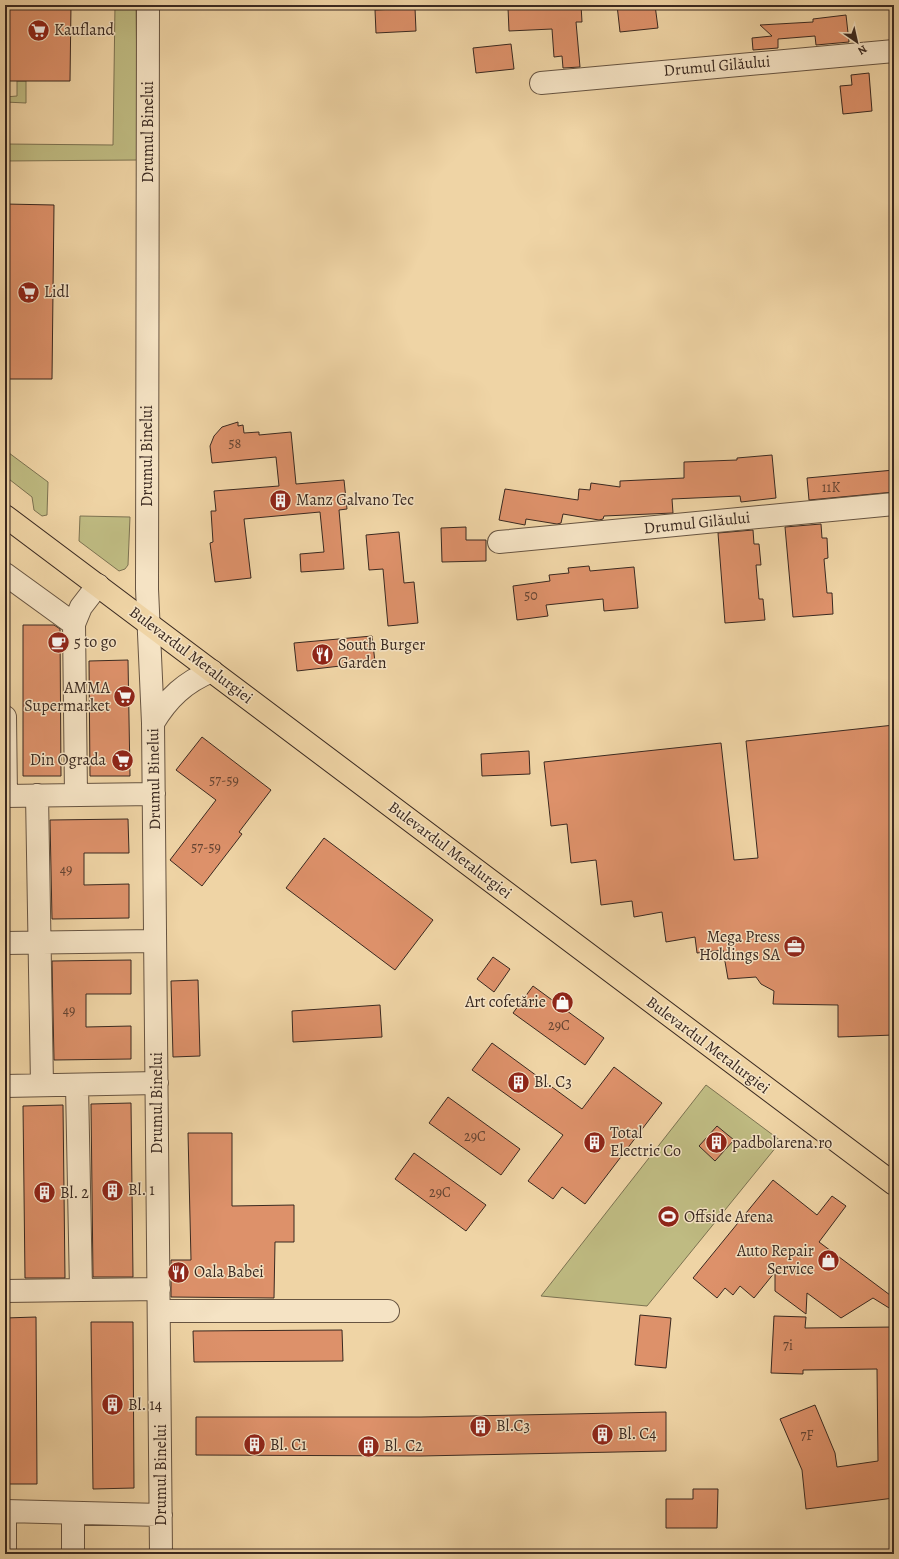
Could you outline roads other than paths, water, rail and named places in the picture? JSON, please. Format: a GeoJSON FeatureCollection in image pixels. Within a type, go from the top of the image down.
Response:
{"type":"FeatureCollection","features":[{"type":"Feature","properties":{"kind":"main road","name":"Bulevardul Metalurgiei"},"geometry":{"type":"LineString","coordinates":[[5,516],[894,1184]]}},
{"type":"Feature","properties":{"kind":"street","name":"Drumul Binelui"},"geometry":{"type":"LineString","coordinates":[[148,5],[148,623],[152,671],[154,794],[161,1554]]}},
{"type":"Feature","properties":{"kind":"street","name":"Drumul Gilăului"},"geometry":{"type":"LineString","coordinates":[[541,82],[894,51]]}},
{"type":"Feature","properties":{"kind":"street","name":"Drumul Gilăului"},"geometry":{"type":"LineString","coordinates":[[499,542],[894,504]]}},
{"type":"Feature","properties":{"kind":"street"},"geometry":{"type":"LineString","coordinates":[[5,574],[74,624]]}},
{"type":"Feature","properties":{"kind":"street"},"geometry":{"type":"LineString","coordinates":[[76,795],[74,624],[81,607],[98,585]]}},
{"type":"Feature","properties":{"kind":"street"},"geometry":{"type":"LineString","coordinates":[[153,723],[169,699],[178,690],[194,679],[212,671]]}},
{"type":"Feature","properties":{"kind":"street"},"geometry":{"type":"LineString","coordinates":[[5,718],[5,796],[154,794]]}},
{"type":"Feature","properties":{"kind":"street"},"geometry":{"type":"LineString","coordinates":[[37,796],[42,1085]]}},
{"type":"Feature","properties":{"kind":"street"},"geometry":{"type":"LineString","coordinates":[[5,943],[155,941]]}},
{"type":"Feature","properties":{"kind":"street"},"geometry":{"type":"LineString","coordinates":[[5,1086],[157,1083]]}},
{"type":"Feature","properties":{"kind":"street"},"geometry":{"type":"LineString","coordinates":[[77,1085],[81,1290]]}},
{"type":"Feature","properties":{"kind":"street"},"geometry":{"type":"LineString","coordinates":[[5,1291],[159,1289]]}},
{"type":"Feature","properties":{"kind":"street"},"geometry":{"type":"LineString","coordinates":[[159,1311],[388,1311]]}},
{"type":"Feature","properties":{"kind":"street"},"geometry":{"type":"LineString","coordinates":[[5,1554],[5,1511],[161,1515]]}},
{"type":"Feature","properties":{"kind":"street"},"geometry":{"type":"LineString","coordinates":[[73,1513],[73,1554]]}},
{"type":"Feature","properties":{"kind":"place","name":"Kaufland"},"geometry":{"type":"Point","coordinates":[38,30]}},
{"type":"Feature","properties":{"kind":"place","name":"Lidl"},"geometry":{"type":"Point","coordinates":[29,292]}},
{"type":"Feature","properties":{"kind":"place","name":"Manz Galvano Tec"},"geometry":{"type":"Point","coordinates":[280,500]}},
{"type":"Feature","properties":{"kind":"place","name":"5 to go"},"geometry":{"type":"Point","coordinates":[58,642]}},
{"type":"Feature","properties":{"kind":"place","name":"South Burger Garden"},"geometry":{"type":"Point","coordinates":[322,654]}},
{"type":"Feature","properties":{"kind":"place","name":"AMMA Supermarket"},"geometry":{"type":"Point","coordinates":[125,697]}},
{"type":"Feature","properties":{"kind":"place","name":"Din Ograda"},"geometry":{"type":"Point","coordinates":[122,760]}},
{"type":"Feature","properties":{"kind":"place","name":"Mega Press Holdings SA"},"geometry":{"type":"Point","coordinates":[795,946]}},
{"type":"Feature","properties":{"kind":"place","name":"Art cofetărie"},"geometry":{"type":"Point","coordinates":[562,1002]}},
{"type":"Feature","properties":{"kind":"place","name":"Bl. C3"},"geometry":{"type":"Point","coordinates":[518,1082]}},
{"type":"Feature","properties":{"kind":"place","name":"Total Electric Co"},"geometry":{"type":"Point","coordinates":[595,1142]}},
{"type":"Feature","properties":{"kind":"place","name":"padbolarena.ro"},"geometry":{"type":"Point","coordinates":[716,1143]}},
{"type":"Feature","properties":{"kind":"place","name":"Bl. 1"},"geometry":{"type":"Point","coordinates":[112,1190]}},
{"type":"Feature","properties":{"kind":"place","name":"Bl. 2"},"geometry":{"type":"Point","coordinates":[44,1193]}},
{"type":"Feature","properties":{"kind":"place","name":"Offside Arena"},"geometry":{"type":"Point","coordinates":[669,1217]}},
{"type":"Feature","properties":{"kind":"place","name":"Auto Repair Service"},"geometry":{"type":"Point","coordinates":[829,1260]}},
{"type":"Feature","properties":{"kind":"place","name":"Oala Babei"},"geometry":{"type":"Point","coordinates":[179,1272]}},
{"type":"Feature","properties":{"kind":"place","name":"Bl. 14"},"geometry":{"type":"Point","coordinates":[113,1405]}},
{"type":"Feature","properties":{"kind":"place","name":"Bl.C3"},"geometry":{"type":"Point","coordinates":[480,1426]}},
{"type":"Feature","properties":{"kind":"place","name":"Bl. C4"},"geometry":{"type":"Point","coordinates":[603,1434]}},
{"type":"Feature","properties":{"kind":"place","name":"Bl. C1"},"geometry":{"type":"Point","coordinates":[255,1445]}},
{"type":"Feature","properties":{"kind":"place","name":"Bl. C2"},"geometry":{"type":"Point","coordinates":[368,1446]}}]}
